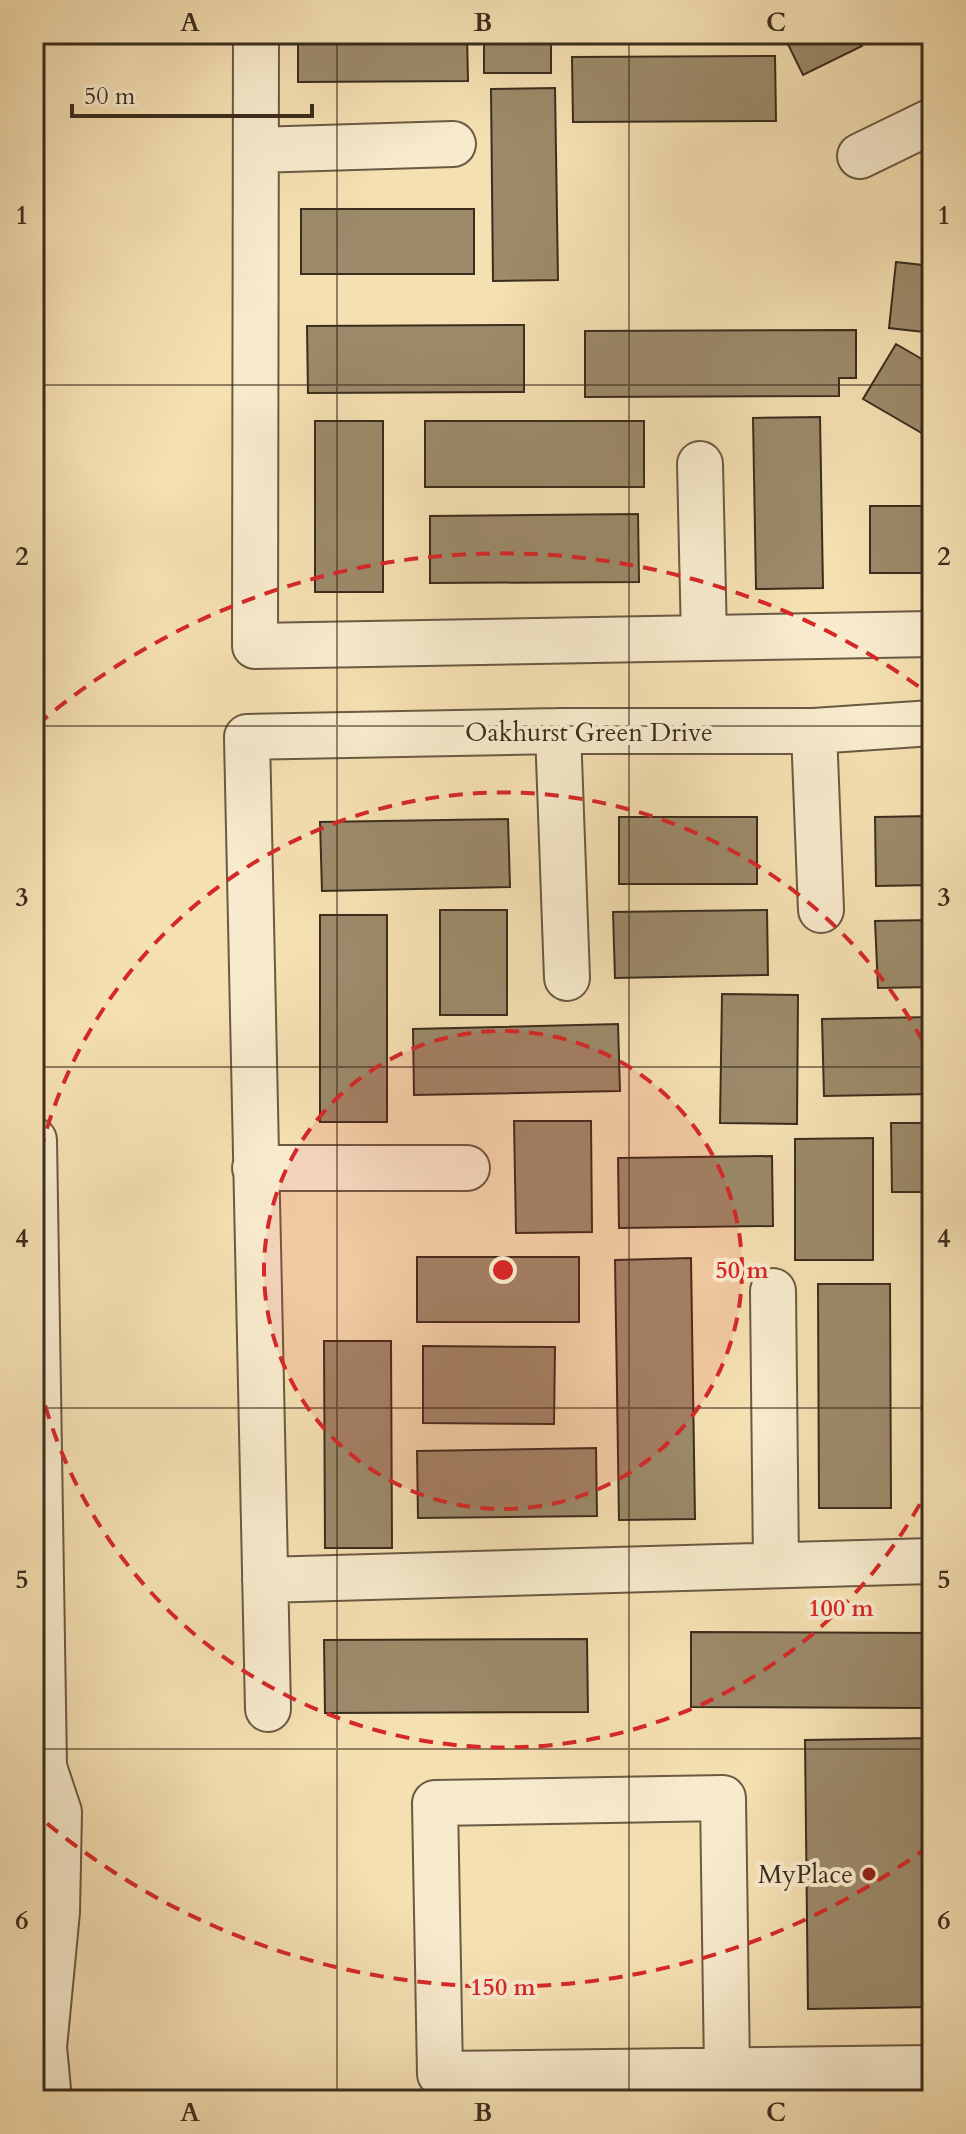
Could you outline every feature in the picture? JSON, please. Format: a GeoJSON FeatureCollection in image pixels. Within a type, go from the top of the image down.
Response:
{"type":"FeatureCollection","features":[{"type":"Feature","properties":{"kind":"street"},"geometry":{"type":"LineString","coordinates":[[256,34],[255,646],[932,634]]}},
{"type":"Feature","properties":{"kind":"street"},"geometry":{"type":"LineString","coordinates":[[860,156],[932,121]]}},
{"type":"Feature","properties":{"kind":"street"},"geometry":{"type":"LineString","coordinates":[[256,150],[453,144]]}},
{"type":"Feature","properties":{"kind":"street"},"geometry":{"type":"LineString","coordinates":[[700,464],[704,638]]}},
{"type":"Feature","properties":{"kind":"street","name":"Oakhurst Green Drive"},"geometry":{"type":"LineString","coordinates":[[255,1168],[247,737],[558,731],[814,731],[932,723]]}},
{"type":"Feature","properties":{"kind":"street"},"geometry":{"type":"LineString","coordinates":[[558,731],[567,978]]}},
{"type":"Feature","properties":{"kind":"street"},"geometry":{"type":"LineString","coordinates":[[814,731],[821,910]]}},
{"type":"Feature","properties":{"kind":"street"},"geometry":{"type":"LineString","coordinates":[[34,1140],[44,1767],[59,1812],[57,1912],[44,2047],[49,2100]]}},
{"type":"Feature","properties":{"kind":"street"},"geometry":{"type":"LineString","coordinates":[[268,1709],[255,1168],[467,1168]]}},
{"type":"Feature","properties":{"kind":"street"},"geometry":{"type":"LineString","coordinates":[[773,1291],[776,1565]]}},
{"type":"Feature","properties":{"kind":"street"},"geometry":{"type":"LineString","coordinates":[[265,1580],[932,1561]]}},
{"type":"Feature","properties":{"kind":"street"},"geometry":{"type":"LineString","coordinates":[[727,2070],[723,1798],[435,1803],[440,2074],[932,2068]]}},
{"type":"Feature","properties":{"kind":"building"},"geometry":{"type":"Polygon","coordinates":[[[298,34],[467,34],[468,81],[298,82],[298,34]]]}},
{"type":"Feature","properties":{"kind":"building"},"geometry":{"type":"Polygon","coordinates":[[[484,34],[551,34],[551,73],[484,73],[484,34]]]}},
{"type":"Feature","properties":{"kind":"building"},"geometry":{"type":"Polygon","coordinates":[[[783,34],[856,34],[862,46],[803,75],[783,34]]]}},
{"type":"Feature","properties":{"kind":"building"},"geometry":{"type":"Polygon","coordinates":[[[775,56],[776,121],[573,122],[572,57],[775,56]]]}},
{"type":"Feature","properties":{"kind":"building"},"geometry":{"type":"Polygon","coordinates":[[[555,88],[558,280],[493,281],[491,89],[555,88]]]}},
{"type":"Feature","properties":{"kind":"building"},"geometry":{"type":"Polygon","coordinates":[[[301,209],[474,209],[474,274],[301,274],[301,209]]]}},
{"type":"Feature","properties":{"kind":"building"},"geometry":{"type":"Polygon","coordinates":[[[896,262],[932,266],[932,333],[889,328],[896,262]]]}},
{"type":"Feature","properties":{"kind":"building"},"geometry":{"type":"Polygon","coordinates":[[[524,325],[524,392],[308,393],[307,326],[524,325]]]}},
{"type":"Feature","properties":{"kind":"building"},"geometry":{"type":"Polygon","coordinates":[[[856,330],[856,378],[839,378],[839,396],[585,397],[585,331],[856,330]]]}},
{"type":"Feature","properties":{"kind":"building"},"geometry":{"type":"Polygon","coordinates":[[[896,344],[932,365],[932,439],[863,399],[896,344]]]}},
{"type":"Feature","properties":{"kind":"building"},"geometry":{"type":"Polygon","coordinates":[[[820,417],[823,588],[756,589],[753,418],[820,417]]]}},
{"type":"Feature","properties":{"kind":"building"},"geometry":{"type":"Polygon","coordinates":[[[315,421],[383,421],[383,592],[315,592],[315,421]]]}},
{"type":"Feature","properties":{"kind":"building"},"geometry":{"type":"Polygon","coordinates":[[[425,421],[644,421],[644,487],[425,487],[425,421]]]}},
{"type":"Feature","properties":{"kind":"building"},"geometry":{"type":"Polygon","coordinates":[[[870,506],[932,506],[932,573],[870,573],[870,506]]]}},
{"type":"Feature","properties":{"kind":"building"},"geometry":{"type":"Polygon","coordinates":[[[638,514],[639,582],[430,583],[430,516],[638,514]]]}},
{"type":"Feature","properties":{"kind":"building"},"geometry":{"type":"Polygon","coordinates":[[[932,816],[932,885],[876,886],[875,817],[932,816]]]}},
{"type":"Feature","properties":{"kind":"building"},"geometry":{"type":"Polygon","coordinates":[[[619,817],[757,817],[757,884],[619,884],[619,817]]]}},
{"type":"Feature","properties":{"kind":"building"},"geometry":{"type":"Polygon","coordinates":[[[508,819],[510,887],[322,891],[320,822],[508,819]]]}},
{"type":"Feature","properties":{"kind":"building"},"geometry":{"type":"Polygon","coordinates":[[[440,910],[507,910],[507,1015],[440,1015],[440,910]]]}},
{"type":"Feature","properties":{"kind":"building"},"geometry":{"type":"Polygon","coordinates":[[[767,910],[768,975],[615,978],[613,912],[767,910]]]}},
{"type":"Feature","properties":{"kind":"building"},"geometry":{"type":"Polygon","coordinates":[[[320,915],[387,915],[387,1122],[320,1122],[320,915]]]}},
{"type":"Feature","properties":{"kind":"building"},"geometry":{"type":"Polygon","coordinates":[[[932,920],[932,987],[878,988],[875,921],[932,920]]]}},
{"type":"Feature","properties":{"kind":"building"},"geometry":{"type":"Polygon","coordinates":[[[722,994],[798,995],[797,1124],[720,1123],[722,994]]]}},
{"type":"Feature","properties":{"kind":"building"},"geometry":{"type":"Polygon","coordinates":[[[932,1017],[932,1094],[824,1096],[822,1019],[932,1017]]]}},
{"type":"Feature","properties":{"kind":"building"},"geometry":{"type":"Polygon","coordinates":[[[618,1024],[620,1091],[414,1095],[413,1029],[618,1024]]]}},
{"type":"Feature","properties":{"kind":"building"},"geometry":{"type":"Polygon","coordinates":[[[514,1121],[591,1121],[592,1232],[516,1233],[514,1121]]]}},
{"type":"Feature","properties":{"kind":"building"},"geometry":{"type":"Polygon","coordinates":[[[891,1123],[932,1123],[932,1192],[892,1192],[891,1123]]]}},
{"type":"Feature","properties":{"kind":"building"},"geometry":{"type":"Polygon","coordinates":[[[873,1138],[873,1260],[795,1260],[795,1139],[873,1138]]]}},
{"type":"Feature","properties":{"kind":"building"},"geometry":{"type":"Polygon","coordinates":[[[772,1156],[773,1226],[619,1228],[618,1158],[772,1156]]]}},
{"type":"Feature","properties":{"kind":"building"},"geometry":{"type":"Polygon","coordinates":[[[417,1257],[579,1257],[579,1322],[417,1322],[417,1257]]]}},
{"type":"Feature","properties":{"kind":"building"},"geometry":{"type":"Polygon","coordinates":[[[691,1258],[695,1519],[619,1520],[615,1260],[691,1258]]]}},
{"type":"Feature","properties":{"kind":"building"},"geometry":{"type":"Polygon","coordinates":[[[818,1284],[890,1284],[891,1508],[819,1508],[818,1284]]]}},
{"type":"Feature","properties":{"kind":"building"},"geometry":{"type":"Polygon","coordinates":[[[324,1341],[391,1341],[392,1548],[325,1548],[324,1341]]]}},
{"type":"Feature","properties":{"kind":"building"},"geometry":{"type":"Polygon","coordinates":[[[423,1346],[555,1347],[554,1424],[423,1423],[423,1346]]]}},
{"type":"Feature","properties":{"kind":"building"},"geometry":{"type":"Polygon","coordinates":[[[922,1439],[932,1439],[932,1497],[923,1497],[922,1439]]]}},
{"type":"Feature","properties":{"kind":"building"},"geometry":{"type":"Polygon","coordinates":[[[596,1448],[597,1516],[418,1518],[417,1451],[596,1448]]]}},
{"type":"Feature","properties":{"kind":"building"},"geometry":{"type":"Polygon","coordinates":[[[691,1632],[932,1633],[932,1708],[691,1707],[691,1632]]]}},
{"type":"Feature","properties":{"kind":"building"},"geometry":{"type":"Polygon","coordinates":[[[587,1639],[588,1712],[325,1713],[324,1640],[587,1639]]]}},
{"type":"Feature","properties":{"kind":"building","name":"MyPlace"},"geometry":{"type":"Polygon","coordinates":[[[932,1738],[932,2007],[808,2009],[805,1740],[932,1738]]]}},
{"type":"Feature","properties":{"kind":"place","name":"MyPlace"},"geometry":{"type":"Point","coordinates":[869,1874]}}]}
